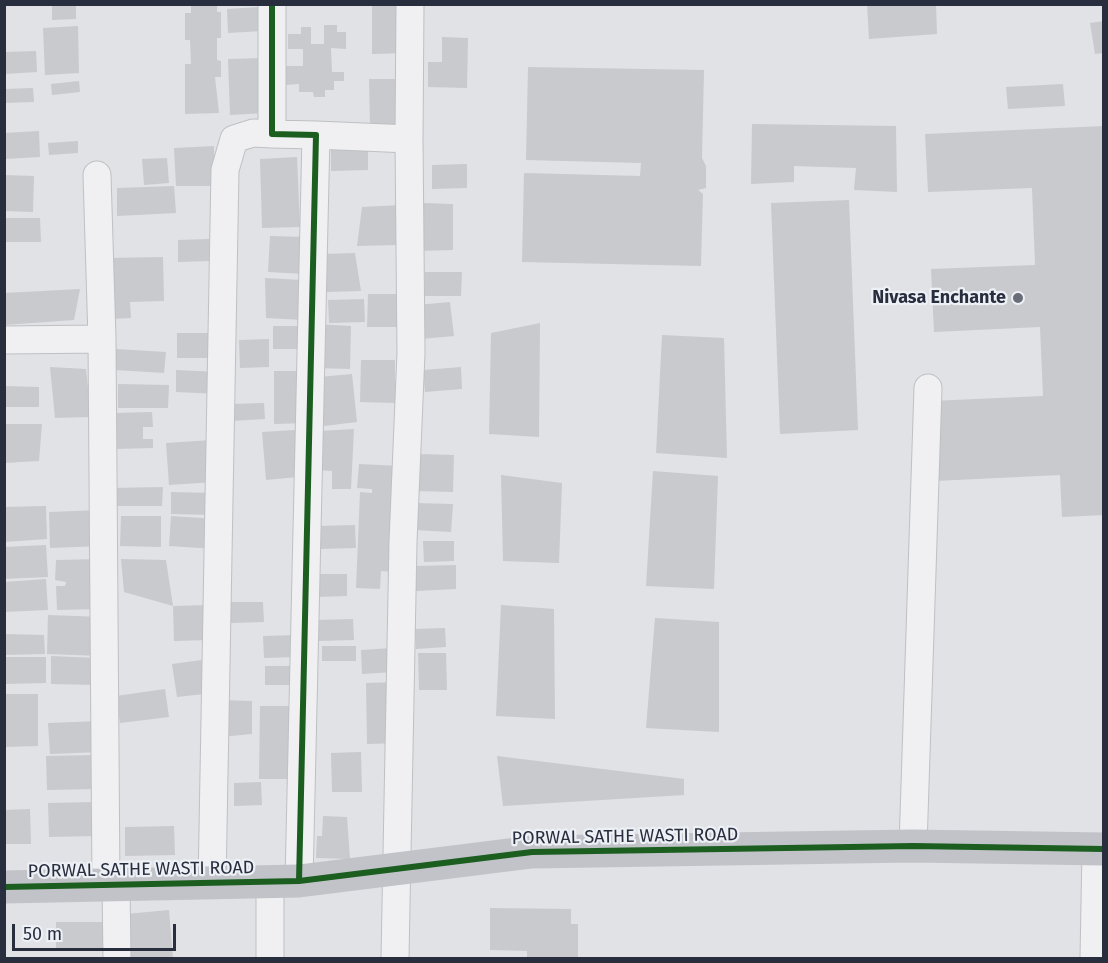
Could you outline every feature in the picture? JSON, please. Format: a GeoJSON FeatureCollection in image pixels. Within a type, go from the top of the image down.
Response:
{"type":"FeatureCollection","features":[{"type":"Feature","properties":{"kind":"street"},"geometry":{"type":"LineString","coordinates":[[272,4],[272,134]]}},
{"type":"Feature","properties":{"kind":"street"},"geometry":{"type":"LineString","coordinates":[[394,958],[403,542],[411,353],[410,4]]}},
{"type":"Feature","properties":{"kind":"street"},"geometry":{"type":"LineString","coordinates":[[212,884],[225,170],[234,139],[253,133],[409,139]]}},
{"type":"Feature","properties":{"kind":"street"},"geometry":{"type":"LineString","coordinates":[[270,958],[285,882],[316,135]]}},
{"type":"Feature","properties":{"kind":"street"},"geometry":{"type":"LineString","coordinates":[[97,175],[111,886],[117,958]]}},
{"type":"Feature","properties":{"kind":"street"},"geometry":{"type":"LineString","coordinates":[[4,340],[102,339]]}},
{"type":"Feature","properties":{"kind":"street"},"geometry":{"type":"LineString","coordinates":[[913,846],[928,388]]}},
{"type":"Feature","properties":{"kind":"street","name":"PORWAL SATHE WASTI ROAD"},"geometry":{"type":"LineString","coordinates":[[4,887],[285,882],[532,852],[913,846],[1100,849]]}},
{"type":"Feature","properties":{"kind":"street"},"geometry":{"type":"LineString","coordinates":[[1094,958],[1100,849]]}},
{"type":"Feature","properties":{"kind":"building"},"geometry":{"type":"Polygon","coordinates":[[[52,4],[76,4],[76,19],[52,20],[52,4]]]}},
{"type":"Feature","properties":{"kind":"building"},"geometry":{"type":"Polygon","coordinates":[[[191,4],[217,4],[217,12],[221,12],[221,38],[217,38],[217,60],[221,61],[221,77],[215,77],[219,113],[185,114],[185,64],[191,64],[190,40],[185,40],[185,13],[191,13],[191,4]]]}},
{"type":"Feature","properties":{"kind":"building"},"geometry":{"type":"Polygon","coordinates":[[[372,4],[406,4],[407,53],[372,54],[372,4]]]}},
{"type":"Feature","properties":{"kind":"building"},"geometry":{"type":"Polygon","coordinates":[[[867,4],[936,4],[937,34],[869,39],[867,4]]]}},
{"type":"Feature","properties":{"kind":"building"},"geometry":{"type":"Polygon","coordinates":[[[260,7],[262,31],[228,33],[227,9],[260,7]]]}},
{"type":"Feature","properties":{"kind":"building"},"geometry":{"type":"Polygon","coordinates":[[[1104,21],[1104,53],[1095,54],[1090,23],[1104,21]]]}},
{"type":"Feature","properties":{"kind":"building"},"geometry":{"type":"Polygon","coordinates":[[[324,25],[337,25],[337,32],[346,32],[346,49],[331,48],[332,72],[344,72],[344,81],[334,81],[334,90],[325,90],[325,97],[314,97],[313,92],[299,92],[299,84],[286,85],[285,66],[303,66],[303,49],[288,49],[288,34],[301,34],[301,27],[311,27],[311,44],[324,44],[324,25]]]}},
{"type":"Feature","properties":{"kind":"building"},"geometry":{"type":"Polygon","coordinates":[[[78,26],[79,73],[45,75],[43,28],[78,26]]]}},
{"type":"Feature","properties":{"kind":"building"},"geometry":{"type":"Polygon","coordinates":[[[442,37],[468,38],[467,88],[428,87],[428,62],[442,62],[442,37]]]}},
{"type":"Feature","properties":{"kind":"building"},"geometry":{"type":"Polygon","coordinates":[[[36,51],[37,72],[4,74],[4,52],[36,51]]]}},
{"type":"Feature","properties":{"kind":"building"},"geometry":{"type":"Polygon","coordinates":[[[263,58],[266,113],[230,115],[228,59],[263,58]]]}},
{"type":"Feature","properties":{"kind":"building"},"geometry":{"type":"Polygon","coordinates":[[[528,67],[704,70],[702,158],[706,166],[706,188],[698,190],[703,194],[701,266],[522,262],[524,173],[640,176],[641,163],[526,160],[528,67]]]}},
{"type":"Feature","properties":{"kind":"building"},"geometry":{"type":"Polygon","coordinates":[[[369,79],[406,79],[407,124],[370,124],[369,79]]]}},
{"type":"Feature","properties":{"kind":"building"},"geometry":{"type":"Polygon","coordinates":[[[79,81],[80,92],[52,95],[51,84],[79,81]]]}},
{"type":"Feature","properties":{"kind":"building"},"geometry":{"type":"Polygon","coordinates":[[[1063,84],[1065,106],[1008,109],[1006,87],[1063,84]]]}},
{"type":"Feature","properties":{"kind":"building"},"geometry":{"type":"Polygon","coordinates":[[[33,88],[34,102],[4,103],[4,89],[33,88]]]}},
{"type":"Feature","properties":{"kind":"building"},"geometry":{"type":"Polygon","coordinates":[[[752,124],[896,126],[897,192],[854,190],[856,168],[794,166],[794,182],[751,184],[752,124]]]}},
{"type":"Feature","properties":{"kind":"building","name":"Nivasa Enchante"},"geometry":{"type":"Polygon","coordinates":[[[1104,126],[1104,515],[1062,517],[1060,475],[935,481],[931,401],[1043,396],[1040,327],[934,332],[931,269],[1035,265],[1032,188],[928,192],[925,134],[1104,126]]]}},
{"type":"Feature","properties":{"kind":"building"},"geometry":{"type":"Polygon","coordinates":[[[39,131],[40,157],[4,159],[4,133],[39,131]]]}},
{"type":"Feature","properties":{"kind":"building"},"geometry":{"type":"Polygon","coordinates":[[[78,141],[78,153],[49,155],[48,143],[78,141]]]}},
{"type":"Feature","properties":{"kind":"building"},"geometry":{"type":"Polygon","coordinates":[[[214,146],[214,186],[176,186],[174,148],[214,146]]]}},
{"type":"Feature","properties":{"kind":"building"},"geometry":{"type":"Polygon","coordinates":[[[331,148],[368,148],[368,170],[331,171],[331,148]]]}},
{"type":"Feature","properties":{"kind":"building"},"geometry":{"type":"Polygon","coordinates":[[[297,157],[300,227],[262,228],[260,159],[297,157]]]}},
{"type":"Feature","properties":{"kind":"building"},"geometry":{"type":"Polygon","coordinates":[[[167,158],[169,183],[144,185],[142,159],[167,158]]]}},
{"type":"Feature","properties":{"kind":"building"},"geometry":{"type":"Polygon","coordinates":[[[467,164],[467,188],[432,189],[432,165],[467,164]]]}},
{"type":"Feature","properties":{"kind":"building"},"geometry":{"type":"Polygon","coordinates":[[[4,175],[34,176],[33,212],[4,211],[4,175]]]}},
{"type":"Feature","properties":{"kind":"building"},"geometry":{"type":"Polygon","coordinates":[[[174,186],[176,213],[117,216],[117,188],[174,186]]]}},
{"type":"Feature","properties":{"kind":"building"},"geometry":{"type":"Polygon","coordinates":[[[849,200],[858,430],[780,434],[771,203],[849,200]]]}},
{"type":"Feature","properties":{"kind":"building"},"geometry":{"type":"Polygon","coordinates":[[[423,203],[453,204],[453,250],[417,251],[423,203]]]}},
{"type":"Feature","properties":{"kind":"building"},"geometry":{"type":"Polygon","coordinates":[[[401,205],[396,245],[357,246],[362,207],[401,205]]]}},
{"type":"Feature","properties":{"kind":"building"},"geometry":{"type":"Polygon","coordinates":[[[4,218],[40,218],[41,242],[4,242],[4,218]]]}},
{"type":"Feature","properties":{"kind":"building"},"geometry":{"type":"Polygon","coordinates":[[[270,236],[306,237],[304,274],[268,272],[270,236]]]}},
{"type":"Feature","properties":{"kind":"building"},"geometry":{"type":"Polygon","coordinates":[[[209,239],[210,261],[178,262],[178,240],[209,239]]]}},
{"type":"Feature","properties":{"kind":"building"},"geometry":{"type":"Polygon","coordinates":[[[355,253],[361,291],[327,292],[322,254],[355,253]]]}},
{"type":"Feature","properties":{"kind":"building"},"geometry":{"type":"Polygon","coordinates":[[[163,257],[164,301],[130,302],[131,318],[110,319],[108,258],[163,257]]]}},
{"type":"Feature","properties":{"kind":"building"},"geometry":{"type":"Polygon","coordinates":[[[425,272],[462,272],[461,296],[425,296],[425,272]]]}},
{"type":"Feature","properties":{"kind":"building"},"geometry":{"type":"Polygon","coordinates":[[[265,278],[302,280],[303,320],[266,318],[265,278]]]}},
{"type":"Feature","properties":{"kind":"building"},"geometry":{"type":"Polygon","coordinates":[[[80,289],[74,320],[4,325],[4,293],[80,289]]]}},
{"type":"Feature","properties":{"kind":"building"},"geometry":{"type":"Polygon","coordinates":[[[368,294],[401,294],[400,327],[367,327],[368,294]]]}},
{"type":"Feature","properties":{"kind":"building"},"geometry":{"type":"Polygon","coordinates":[[[364,299],[365,322],[329,323],[328,300],[364,299]]]}},
{"type":"Feature","properties":{"kind":"building"},"geometry":{"type":"Polygon","coordinates":[[[450,302],[454,336],[421,339],[417,305],[450,302]]]}},
{"type":"Feature","properties":{"kind":"building"},"geometry":{"type":"Polygon","coordinates":[[[540,323],[539,437],[489,434],[491,333],[540,323]]]}},
{"type":"Feature","properties":{"kind":"building"},"geometry":{"type":"Polygon","coordinates":[[[316,324],[351,326],[350,369],[314,368],[316,324]]]}},
{"type":"Feature","properties":{"kind":"building"},"geometry":{"type":"Polygon","coordinates":[[[273,326],[302,326],[302,349],[273,349],[273,326]]]}},
{"type":"Feature","properties":{"kind":"building"},"geometry":{"type":"Polygon","coordinates":[[[177,333],[220,333],[220,358],[177,358],[177,333]]]}},
{"type":"Feature","properties":{"kind":"building"},"geometry":{"type":"Polygon","coordinates":[[[662,335],[724,338],[727,458],[656,453],[662,335]]]}},
{"type":"Feature","properties":{"kind":"building"},"geometry":{"type":"Polygon","coordinates":[[[269,339],[269,367],[240,368],[239,340],[269,339]]]}},
{"type":"Feature","properties":{"kind":"building"},"geometry":{"type":"Polygon","coordinates":[[[116,349],[166,352],[164,373],[115,370],[116,349]]]}},
{"type":"Feature","properties":{"kind":"building"},"geometry":{"type":"Polygon","coordinates":[[[361,360],[395,360],[395,403],[360,402],[361,360]]]}},
{"type":"Feature","properties":{"kind":"building"},"geometry":{"type":"Polygon","coordinates":[[[50,367],[86,369],[91,417],[55,418],[50,367]]]}},
{"type":"Feature","properties":{"kind":"building"},"geometry":{"type":"Polygon","coordinates":[[[461,367],[462,389],[425,392],[423,370],[461,367]]]}},
{"type":"Feature","properties":{"kind":"building"},"geometry":{"type":"Polygon","coordinates":[[[176,370],[219,372],[219,394],[176,392],[176,370]]]}},
{"type":"Feature","properties":{"kind":"building"},"geometry":{"type":"Polygon","coordinates":[[[274,371],[305,371],[306,423],[274,424],[274,371]]]}},
{"type":"Feature","properties":{"kind":"building"},"geometry":{"type":"Polygon","coordinates":[[[352,374],[357,422],[324,426],[319,377],[352,374]]]}},
{"type":"Feature","properties":{"kind":"building"},"geometry":{"type":"Polygon","coordinates":[[[118,384],[169,385],[168,408],[118,408],[118,384]]]}},
{"type":"Feature","properties":{"kind":"building"},"geometry":{"type":"Polygon","coordinates":[[[4,386],[39,387],[39,407],[4,407],[4,386]]]}},
{"type":"Feature","properties":{"kind":"building"},"geometry":{"type":"Polygon","coordinates":[[[264,403],[265,419],[231,421],[231,404],[264,403]]]}},
{"type":"Feature","properties":{"kind":"building"},"geometry":{"type":"Polygon","coordinates":[[[152,412],[153,427],[143,427],[143,439],[153,439],[153,448],[115,449],[114,413],[152,412]]]}},
{"type":"Feature","properties":{"kind":"building"},"geometry":{"type":"Polygon","coordinates":[[[4,424],[42,424],[39,461],[4,463],[4,424]]]}},
{"type":"Feature","properties":{"kind":"building"},"geometry":{"type":"Polygon","coordinates":[[[354,429],[351,489],[332,489],[332,471],[317,470],[319,431],[354,429]]]}},
{"type":"Feature","properties":{"kind":"building"},"geometry":{"type":"Polygon","coordinates":[[[295,430],[298,477],[266,480],[262,432],[295,430]]]}},
{"type":"Feature","properties":{"kind":"building"},"geometry":{"type":"Polygon","coordinates":[[[212,440],[215,482],[169,485],[166,443],[212,440]]]}},
{"type":"Feature","properties":{"kind":"building"},"geometry":{"type":"Polygon","coordinates":[[[418,454],[454,455],[453,492],[417,491],[418,454]]]}},
{"type":"Feature","properties":{"kind":"building"},"geometry":{"type":"Polygon","coordinates":[[[359,464],[400,466],[395,572],[381,571],[380,589],[356,588],[360,492],[372,493],[372,489],[357,488],[359,464]]]}},
{"type":"Feature","properties":{"kind":"building"},"geometry":{"type":"Polygon","coordinates":[[[653,471],[718,476],[714,589],[646,586],[653,471]]]}},
{"type":"Feature","properties":{"kind":"building"},"geometry":{"type":"Polygon","coordinates":[[[501,475],[562,483],[559,563],[503,561],[501,475]]]}},
{"type":"Feature","properties":{"kind":"building"},"geometry":{"type":"Polygon","coordinates":[[[163,487],[162,506],[112,506],[110,488],[163,487]]]}},
{"type":"Feature","properties":{"kind":"building"},"geometry":{"type":"Polygon","coordinates":[[[171,492],[214,493],[213,515],[171,514],[171,492]]]}},
{"type":"Feature","properties":{"kind":"building"},"geometry":{"type":"Polygon","coordinates":[[[415,503],[453,504],[451,532],[414,530],[415,503]]]}},
{"type":"Feature","properties":{"kind":"building"},"geometry":{"type":"Polygon","coordinates":[[[46,506],[47,539],[4,542],[4,507],[46,506]]]}},
{"type":"Feature","properties":{"kind":"building"},"geometry":{"type":"Polygon","coordinates":[[[101,510],[102,546],[50,548],[49,512],[101,510]]]}},
{"type":"Feature","properties":{"kind":"building"},"geometry":{"type":"Polygon","coordinates":[[[121,516],[161,516],[161,547],[120,546],[121,516]]]}},
{"type":"Feature","properties":{"kind":"building"},"geometry":{"type":"Polygon","coordinates":[[[171,516],[217,519],[215,549],[169,546],[171,516]]]}},
{"type":"Feature","properties":{"kind":"building"},"geometry":{"type":"Polygon","coordinates":[[[355,525],[356,548],[319,549],[318,526],[355,525]]]}},
{"type":"Feature","properties":{"kind":"building"},"geometry":{"type":"Polygon","coordinates":[[[423,541],[454,541],[454,561],[424,562],[423,541]]]}},
{"type":"Feature","properties":{"kind":"building"},"geometry":{"type":"Polygon","coordinates":[[[46,545],[48,577],[4,579],[4,547],[46,545]]]}},
{"type":"Feature","properties":{"kind":"building"},"geometry":{"type":"Polygon","coordinates":[[[100,559],[100,609],[57,610],[56,586],[65,586],[66,582],[55,580],[56,560],[100,559]]]}},
{"type":"Feature","properties":{"kind":"building"},"geometry":{"type":"Polygon","coordinates":[[[121,559],[166,560],[173,606],[124,592],[121,559]]]}},
{"type":"Feature","properties":{"kind":"building"},"geometry":{"type":"Polygon","coordinates":[[[456,565],[456,589],[416,591],[415,566],[456,565]]]}},
{"type":"Feature","properties":{"kind":"building"},"geometry":{"type":"Polygon","coordinates":[[[315,574],[347,574],[347,596],[316,597],[315,574]]]}},
{"type":"Feature","properties":{"kind":"building"},"geometry":{"type":"Polygon","coordinates":[[[46,579],[48,610],[4,612],[4,582],[46,579]]]}},
{"type":"Feature","properties":{"kind":"building"},"geometry":{"type":"Polygon","coordinates":[[[229,602],[263,602],[264,622],[230,623],[229,602]]]}},
{"type":"Feature","properties":{"kind":"building"},"geometry":{"type":"Polygon","coordinates":[[[208,605],[209,640],[174,641],[173,606],[208,605]]]}},
{"type":"Feature","properties":{"kind":"building"},"geometry":{"type":"Polygon","coordinates":[[[501,605],[554,609],[555,719],[496,716],[501,605]]]}},
{"type":"Feature","properties":{"kind":"building"},"geometry":{"type":"Polygon","coordinates":[[[48,615],[102,617],[101,656],[47,654],[48,615]]]}},
{"type":"Feature","properties":{"kind":"building"},"geometry":{"type":"Polygon","coordinates":[[[655,618],[719,622],[719,732],[646,728],[655,618]]]}},
{"type":"Feature","properties":{"kind":"building"},"geometry":{"type":"Polygon","coordinates":[[[353,619],[354,640],[316,641],[316,620],[353,619]]]}},
{"type":"Feature","properties":{"kind":"building"},"geometry":{"type":"Polygon","coordinates":[[[445,628],[446,647],[416,649],[415,629],[445,628]]]}},
{"type":"Feature","properties":{"kind":"building"},"geometry":{"type":"Polygon","coordinates":[[[4,634],[44,635],[45,654],[4,655],[4,634]]]}},
{"type":"Feature","properties":{"kind":"building"},"geometry":{"type":"Polygon","coordinates":[[[300,635],[300,657],[264,658],[263,636],[300,635]]]}},
{"type":"Feature","properties":{"kind":"building"},"geometry":{"type":"Polygon","coordinates":[[[322,646],[356,646],[356,661],[322,661],[322,646]]]}},
{"type":"Feature","properties":{"kind":"building"},"geometry":{"type":"Polygon","coordinates":[[[392,648],[394,672],[362,674],[361,650],[392,648]]]}},
{"type":"Feature","properties":{"kind":"building"},"geometry":{"type":"Polygon","coordinates":[[[418,653],[446,653],[447,690],[419,690],[418,653]]]}},
{"type":"Feature","properties":{"kind":"building"},"geometry":{"type":"Polygon","coordinates":[[[51,656],[97,658],[98,685],[51,684],[51,656]]]}},
{"type":"Feature","properties":{"kind":"building"},"geometry":{"type":"Polygon","coordinates":[[[4,657],[46,657],[46,683],[4,684],[4,657]]]}},
{"type":"Feature","properties":{"kind":"building"},"geometry":{"type":"Polygon","coordinates":[[[209,659],[214,693],[177,697],[172,664],[209,659]]]}},
{"type":"Feature","properties":{"kind":"building"},"geometry":{"type":"Polygon","coordinates":[[[265,666],[302,666],[302,685],[265,685],[265,666]]]}},
{"type":"Feature","properties":{"kind":"building"},"geometry":{"type":"Polygon","coordinates":[[[397,682],[399,743],[367,744],[366,683],[397,682]]]}},
{"type":"Feature","properties":{"kind":"building"},"geometry":{"type":"Polygon","coordinates":[[[165,689],[169,717],[120,723],[116,696],[165,689]]]}},
{"type":"Feature","properties":{"kind":"building"},"geometry":{"type":"Polygon","coordinates":[[[4,694],[38,694],[38,746],[5,747],[4,694]]]}},
{"type":"Feature","properties":{"kind":"building"},"geometry":{"type":"Polygon","coordinates":[[[219,700],[252,701],[252,734],[220,737],[219,700]]]}},
{"type":"Feature","properties":{"kind":"building"},"geometry":{"type":"Polygon","coordinates":[[[260,706],[296,706],[295,779],[259,779],[260,706]]]}},
{"type":"Feature","properties":{"kind":"building"},"geometry":{"type":"Polygon","coordinates":[[[100,721],[101,752],[50,754],[48,723],[100,721]]]}},
{"type":"Feature","properties":{"kind":"building"},"geometry":{"type":"Polygon","coordinates":[[[361,752],[362,792],[332,792],[331,753],[361,752]]]}},
{"type":"Feature","properties":{"kind":"building"},"geometry":{"type":"Polygon","coordinates":[[[96,755],[97,789],[47,790],[46,756],[96,755]]]}},
{"type":"Feature","properties":{"kind":"building"},"geometry":{"type":"Polygon","coordinates":[[[497,756],[684,779],[684,795],[503,806],[497,756]]]}},
{"type":"Feature","properties":{"kind":"building"},"geometry":{"type":"Polygon","coordinates":[[[261,782],[262,805],[234,806],[234,783],[261,782]]]}},
{"type":"Feature","properties":{"kind":"building"},"geometry":{"type":"Polygon","coordinates":[[[96,802],[97,836],[49,837],[48,803],[96,802]]]}},
{"type":"Feature","properties":{"kind":"building"},"geometry":{"type":"Polygon","coordinates":[[[30,809],[31,844],[4,844],[4,810],[30,809]]]}},
{"type":"Feature","properties":{"kind":"building"},"geometry":{"type":"Polygon","coordinates":[[[323,816],[347,817],[350,859],[316,858],[317,836],[322,836],[323,816]]]}},
{"type":"Feature","properties":{"kind":"building"},"geometry":{"type":"Polygon","coordinates":[[[174,826],[175,855],[125,856],[125,827],[174,826]]]}},
{"type":"Feature","properties":{"kind":"building"},"geometry":{"type":"Polygon","coordinates":[[[490,908],[571,909],[571,924],[578,924],[578,958],[527,958],[527,951],[490,950],[490,908]]]}},
{"type":"Feature","properties":{"kind":"building"},"geometry":{"type":"Polygon","coordinates":[[[169,910],[173,958],[130,958],[126,914],[169,910]]]}},
{"type":"Feature","properties":{"kind":"building"},"geometry":{"type":"Polygon","coordinates":[[[56,922],[105,922],[105,948],[56,948],[56,922]]]}},
{"type":"Feature","properties":{"kind":"cycle path"},"geometry":{"type":"LineString","coordinates":[[272,4],[272,134],[316,135],[299,881]]}},
{"type":"Feature","properties":{"kind":"cycle path"},"geometry":{"type":"LineString","coordinates":[[4,887],[299,881],[532,852],[913,846],[1104,849]]}},
{"type":"Feature","properties":{"kind":"place","name":"Nivasa Enchante"},"geometry":{"type":"Point","coordinates":[1018,298]}}]}
